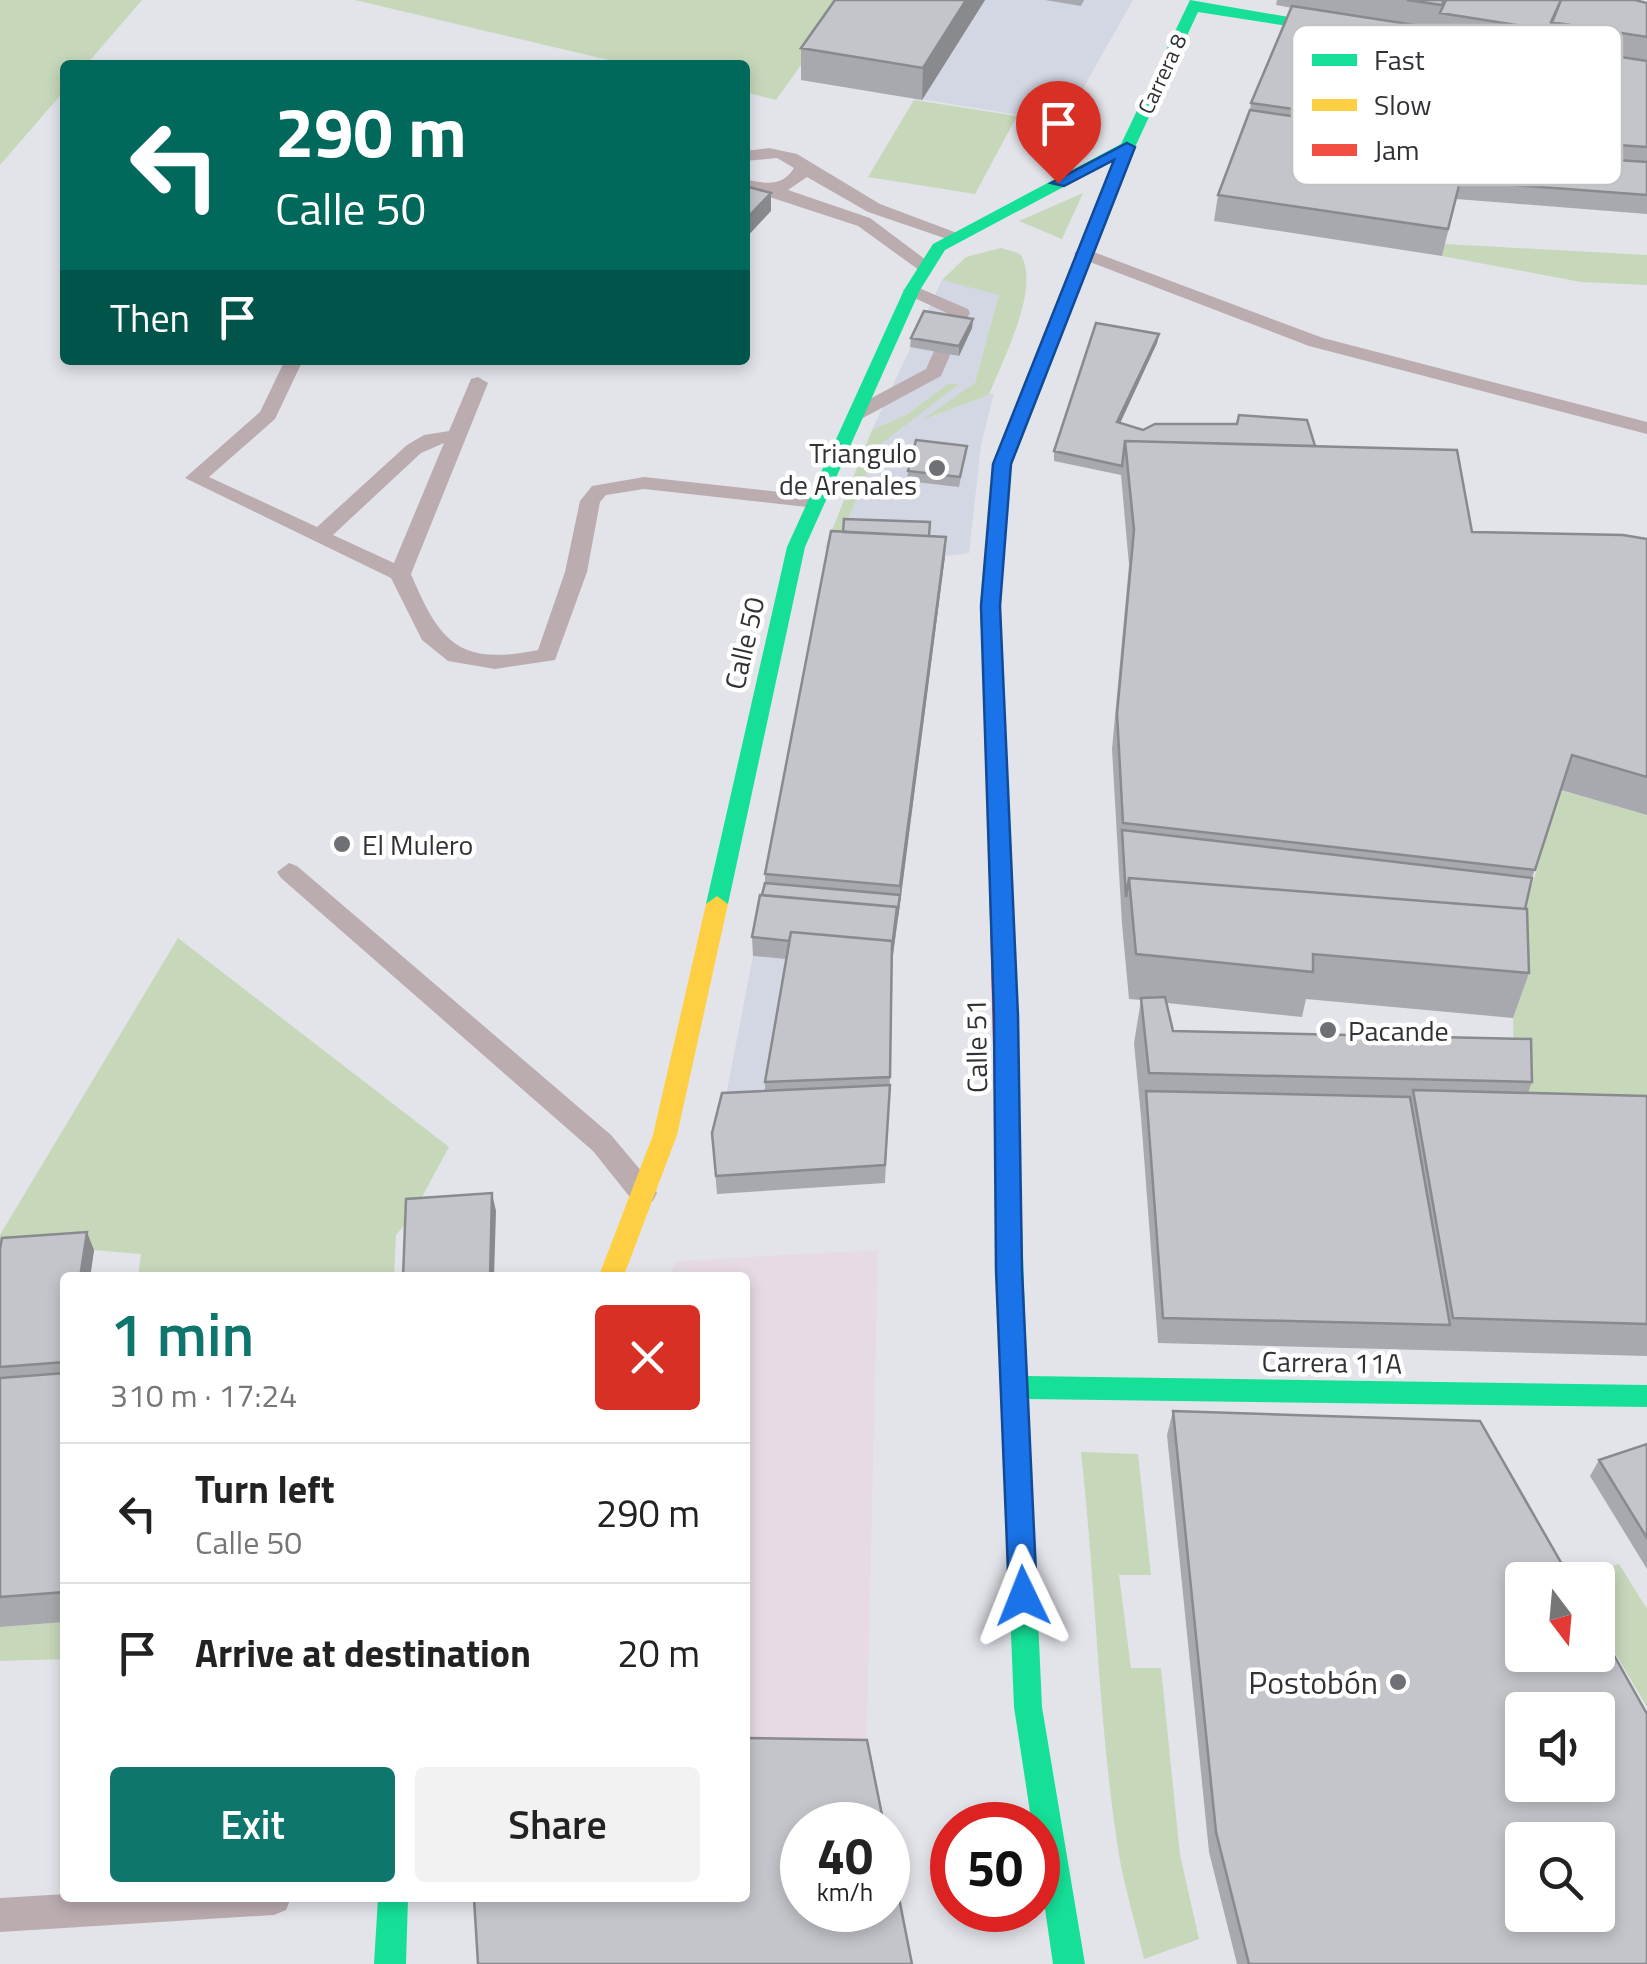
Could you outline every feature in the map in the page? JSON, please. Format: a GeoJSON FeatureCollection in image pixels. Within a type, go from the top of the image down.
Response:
{"type":"FeatureCollection","features":[{"type":"Feature","properties":{"kind":"main road"},"geometry":{"type":"LineString","coordinates":[[1195,4],[1315,25]]}},
{"type":"Feature","properties":{"kind":"main road","name":"Carrera 8"},"geometry":{"type":"LineString","coordinates":[[1127,147],[1195,4]]}},
{"type":"Feature","properties":{"kind":"main road","name":"Calle 50"},"geometry":{"type":"LineString","coordinates":[[612,1272],[666,1135],[796,547],[912,290],[939,247],[1127,147]]}},
{"type":"Feature","properties":{"kind":"main road","name":"Calle 51"},"geometry":{"type":"LineString","coordinates":[[1068,1964],[1028,1707],[1009,1270],[1006,997],[990,606],[1002,464],[1127,147]]}},
{"type":"Feature","properties":{"kind":"main road"},"geometry":{"type":"LineString","coordinates":[[956,236],[988,229],[1022,230]]}},
{"type":"Feature","properties":{"kind":"main road"},"geometry":{"type":"LineString","coordinates":[[1061,244],[1080,261]]}},
{"type":"Feature","properties":{"kind":"main road","name":"Carrera 11A"},"geometry":{"type":"LineString","coordinates":[[1016,1387],[1647,1396]]}},
{"type":"Feature","properties":{"kind":"main road"},"geometry":{"type":"LineString","coordinates":[[390,1964],[393,1902]]}},
{"type":"Feature","properties":{"kind":"lane"},"geometry":{"type":"LineString","coordinates":[[750,152],[788,155],[803,168],[874,208],[956,236]]}},
{"type":"Feature","properties":{"kind":"lane"},"geometry":{"type":"LineString","coordinates":[[766,188],[794,182],[803,168]]}},
{"type":"Feature","properties":{"kind":"lane"},"geometry":{"type":"LineString","coordinates":[[750,185],[864,222],[925,266]]}},
{"type":"Feature","properties":{"kind":"lane"},"geometry":{"type":"LineString","coordinates":[[1080,261],[1316,342],[1647,428]]}},
{"type":"Feature","properties":{"kind":"lane"},"geometry":{"type":"LineString","coordinates":[[912,290],[961,312],[954,326]]}},
{"type":"Feature","properties":{"kind":"lane"},"geometry":{"type":"LineString","coordinates":[[856,414],[934,372],[942,353]]}},
{"type":"Feature","properties":{"kind":"lane"},"geometry":{"type":"LineString","coordinates":[[292,365],[268,415],[195,478],[210,489],[321,535],[400,574],[416,610],[442,649],[459,656],[503,662],[547,655],[576,572],[590,501],[598,490],[644,483],[816,502]]}},
{"type":"Feature","properties":{"kind":"lane"},"geometry":{"type":"LineString","coordinates":[[400,574],[453,436],[478,383]]}},
{"type":"Feature","properties":{"kind":"lane"},"geometry":{"type":"LineString","coordinates":[[321,535],[414,448],[431,439],[453,436]]}},
{"type":"Feature","properties":{"kind":"lane"},"geometry":{"type":"LineString","coordinates":[[289,872],[602,1144],[643,1193]]}},
{"type":"Feature","properties":{"kind":"lane"},"geometry":{"type":"LineString","coordinates":[[0,1915],[210,1902]]}},
{"type":"Feature","properties":{"kind":"shaded area"},"geometry":{"type":"Polygon","coordinates":[[[858,0],[1133,0],[1064,122],[801,80],[858,0]]]}},
{"type":"Feature","properties":{"kind":"shaded area"},"geometry":{"type":"Polygon","coordinates":[[[942,280],[1000,294],[975,383],[928,418],[994,393],[981,445],[969,553],[945,556],[928,554],[929,532],[844,529],[878,446],[948,385],[908,414],[872,430],[942,280]]]}},
{"type":"Feature","properties":{"kind":"shaded area"},"geometry":{"type":"Polygon","coordinates":[[[753,956],[891,968],[889,1103],[723,1111],[753,956]]]}},
{"type":"Feature","properties":{"kind":"shaded area"},"geometry":{"type":"Polygon","coordinates":[[[878,1250],[866,1767],[750,1765],[750,1272],[671,1272],[676,1261],[878,1250]]]}},
{"type":"Feature","properties":{"kind":"green space"},"geometry":{"type":"Polygon","coordinates":[[[0,0],[142,0],[90,60],[60,60],[60,96],[0,165],[0,0]]]}},
{"type":"Feature","properties":{"kind":"green space"},"geometry":{"type":"Polygon","coordinates":[[[355,0],[847,0],[776,100],[750,93],[750,60],[609,60],[355,0]]]}},
{"type":"Feature","properties":{"kind":"green space"},"geometry":{"type":"Polygon","coordinates":[[[914,100],[1017,116],[975,194],[868,177],[914,100]]]}},
{"type":"Feature","properties":{"kind":"green space"},"geometry":{"type":"Polygon","coordinates":[[[1083,193],[1062,239],[1019,221],[1083,193]]]}},
{"type":"Feature","properties":{"kind":"green space"},"geometry":{"type":"Polygon","coordinates":[[[1445,244],[1647,255],[1647,285],[1581,282],[1442,256],[1445,244]]]}},
{"type":"Feature","properties":{"kind":"green space"},"geometry":{"type":"Polygon","coordinates":[[[1001,248],[1020,254],[1026,268],[1026,285],[1018,324],[989,395],[922,420],[975,383],[999,295],[942,280],[966,257],[1001,248]]]}},
{"type":"Feature","properties":{"kind":"green space"},"geometry":{"type":"Polygon","coordinates":[[[948,384],[959,384],[878,446],[844,529],[842,551],[825,548],[872,430],[908,414],[948,384]]]}},
{"type":"Feature","properties":{"kind":"green space"},"geometry":{"type":"Polygon","coordinates":[[[1560,790],[1647,815],[1647,1130],[1515,1126],[1512,954],[1560,790]]]}},
{"type":"Feature","properties":{"kind":"green space"},"geometry":{"type":"Polygon","coordinates":[[[178,938],[449,1147],[411,1217],[396,1235],[394,1272],[139,1272],[141,1254],[94,1250],[11,1256],[0,1313],[0,1235],[178,938]]]}},
{"type":"Feature","properties":{"kind":"green space"},"geometry":{"type":"Polygon","coordinates":[[[1081,1452],[1138,1454],[1151,1575],[1119,1575],[1131,1668],[1161,1668],[1180,1855],[1199,1939],[1144,1959],[1121,1868],[1112,1805],[1081,1452]]]}},
{"type":"Feature","properties":{"kind":"green space"},"geometry":{"type":"Polygon","coordinates":[[[1619,1564],[1647,1609],[1647,1707],[1615,1653],[1615,1565],[1619,1564]]]}},
{"type":"Feature","properties":{"kind":"green space"},"geometry":{"type":"Polygon","coordinates":[[[60,1622],[60,1659],[0,1661],[0,1627],[60,1622]]]}},
{"type":"Feature","properties":{"kind":"building"},"geometry":{"type":"Polygon","coordinates":[[[835,0],[966,0],[923,68],[801,48],[835,0]]]}},
{"type":"Feature","properties":{"kind":"building"},"geometry":{"type":"Polygon","coordinates":[[[1407,0],[1444,0],[1442,5],[1407,0]]]}},
{"type":"Feature","properties":{"kind":"building"},"geometry":{"type":"Polygon","coordinates":[[[1446,0],[1561,0],[1551,25],[1517,25],[1440,13],[1446,0]]]}},
{"type":"Feature","properties":{"kind":"building"},"geometry":{"type":"Polygon","coordinates":[[[1561,0],[1647,3],[1647,37],[1622,33],[1622,25],[1551,22],[1561,0]]]}},
{"type":"Feature","properties":{"kind":"building"},"geometry":{"type":"Polygon","coordinates":[[[1292,6],[1415,25],[1292,25],[1292,109],[1251,103],[1292,6]]]}},
{"type":"Feature","properties":{"kind":"building"},"geometry":{"type":"Polygon","coordinates":[[[1622,57],[1647,61],[1647,147],[1622,145],[1622,57]]]}},
{"type":"Feature","properties":{"kind":"building"},"geometry":{"type":"Polygon","coordinates":[[[1250,110],[1292,116],[1292,185],[1459,185],[1448,229],[1218,195],[1250,110]]]}},
{"type":"Feature","properties":{"kind":"building"},"geometry":{"type":"Polygon","coordinates":[[[1622,160],[1647,162],[1647,195],[1513,185],[1622,185],[1622,160]]]}},
{"type":"Feature","properties":{"kind":"building"},"geometry":{"type":"Polygon","coordinates":[[[750,187],[771,193],[750,215],[750,187]]]}},
{"type":"Feature","properties":{"kind":"building"},"geometry":{"type":"Polygon","coordinates":[[[924,311],[973,319],[959,346],[911,338],[924,311]]]}},
{"type":"Feature","properties":{"kind":"building"},"geometry":{"type":"Polygon","coordinates":[[[1096,323],[1159,334],[1117,422],[1143,430],[1155,424],[1237,424],[1239,415],[1307,420],[1315,446],[1125,441],[1122,466],[1054,451],[1096,323]]]}},
{"type":"Feature","properties":{"kind":"building","name":"Triangulo de Arenales"},"geometry":{"type":"Polygon","coordinates":[[[916,440],[967,446],[960,477],[908,471],[916,440]]]}},
{"type":"Feature","properties":{"kind":"building"},"geometry":{"type":"Polygon","coordinates":[[[1125,441],[1457,450],[1472,532],[1623,535],[1647,539],[1647,777],[1572,755],[1535,870],[1123,823],[1117,714],[1134,530],[1125,441]]]}},
{"type":"Feature","properties":{"kind":"building"},"geometry":{"type":"Polygon","coordinates":[[[844,519],[930,522],[929,536],[843,532],[844,519]]]}},
{"type":"Feature","properties":{"kind":"building"},"geometry":{"type":"Polygon","coordinates":[[[831,531],[946,537],[900,886],[765,874],[831,531]]]}},
{"type":"Feature","properties":{"kind":"building"},"geometry":{"type":"Polygon","coordinates":[[[1122,830],[1532,878],[1525,909],[1129,878],[1126,897],[1122,830]]]}},
{"type":"Feature","properties":{"kind":"building"},"geometry":{"type":"Polygon","coordinates":[[[1129,878],[1527,909],[1529,973],[1313,954],[1313,972],[1136,954],[1129,878]]]}},
{"type":"Feature","properties":{"kind":"building"},"geometry":{"type":"Polygon","coordinates":[[[765,883],[900,895],[897,916],[897,907],[762,895],[765,883]]]}},
{"type":"Feature","properties":{"kind":"building"},"geometry":{"type":"Polygon","coordinates":[[[760,895],[897,907],[892,948],[892,941],[791,932],[789,941],[752,937],[760,895]]]}},
{"type":"Feature","properties":{"kind":"building"},"geometry":{"type":"Polygon","coordinates":[[[791,932],[892,941],[890,1077],[765,1082],[791,932]]]}},
{"type":"Feature","properties":{"kind":"building"},"geometry":{"type":"Polygon","coordinates":[[[1165,997],[1173,1031],[1531,1039],[1532,1082],[1149,1073],[1141,998],[1165,997]]]}},
{"type":"Feature","properties":{"kind":"building"},"geometry":{"type":"Polygon","coordinates":[[[890,1085],[885,1165],[716,1176],[712,1133],[722,1093],[890,1085]]]}},
{"type":"Feature","properties":{"kind":"building"},"geometry":{"type":"Polygon","coordinates":[[[1413,1090],[1647,1096],[1647,1324],[1453,1318],[1413,1090]]]}},
{"type":"Feature","properties":{"kind":"building"},"geometry":{"type":"Polygon","coordinates":[[[1146,1091],[1410,1097],[1450,1325],[1163,1318],[1146,1091]]]}},
{"type":"Feature","properties":{"kind":"building"},"geometry":{"type":"Polygon","coordinates":[[[492,1193],[490,1272],[403,1272],[406,1199],[492,1193]]]}},
{"type":"Feature","properties":{"kind":"building"},"geometry":{"type":"Polygon","coordinates":[[[87,1232],[81,1272],[60,1272],[60,1362],[0,1367],[2,1238],[87,1232]]]}},
{"type":"Feature","properties":{"kind":"building"},"geometry":{"type":"Polygon","coordinates":[[[60,1373],[60,1592],[0,1597],[0,1378],[60,1373]]]}},
{"type":"Feature","properties":{"kind":"building","name":"Postobón"},"geometry":{"type":"Polygon","coordinates":[[[1173,1411],[1480,1421],[1561,1562],[1505,1562],[1505,1672],[1615,1672],[1615,1657],[1647,1714],[1647,1964],[1249,1964],[1216,1832],[1173,1411]]]}},
{"type":"Feature","properties":{"kind":"building"},"geometry":{"type":"Polygon","coordinates":[[[1647,1444],[1647,1538],[1599,1460],[1647,1444]]]}},
{"type":"Feature","properties":{"kind":"building"},"geometry":{"type":"Polygon","coordinates":[[[750,1738],[867,1740],[879,1802],[780,1802],[780,1932],[906,1932],[912,1964],[478,1964],[474,1902],[750,1902],[750,1738]]]}},
{"type":"Feature","properties":{"kind":"traffic: fast"},"geometry":{"type":"LineString","coordinates":[[996,750],[990,606],[1002,464],[1127,147],[1197,0]]}},
{"type":"Feature","properties":{"kind":"traffic: fast"},"geometry":{"type":"LineString","coordinates":[[1193,7],[1307,25]]}},
{"type":"Feature","properties":{"kind":"traffic: fast"},"geometry":{"type":"LineString","coordinates":[[717,904],[796,547],[912,290],[939,247],[1127,147]]}},
{"type":"Feature","properties":{"kind":"traffic: fast"},"geometry":{"type":"LineString","coordinates":[[1007,1133],[1009,1270],[1028,1707],[1069,1964]]}},
{"type":"Feature","properties":{"kind":"traffic: fast"},"geometry":{"type":"LineString","coordinates":[[1017,1387],[1647,1396]]}},
{"type":"Feature","properties":{"kind":"traffic: fast"},"geometry":{"type":"LineString","coordinates":[[390,1964],[393,1902]]}},
{"type":"Feature","properties":{"kind":"traffic: slow"},"geometry":{"type":"LineString","coordinates":[[612,1272],[665,1135],[717,904]]}},
{"type":"Feature","properties":{"kind":"traffic: jam"},"geometry":{"type":"LineString","coordinates":[[996,750],[1007,1133]]}},
{"type":"Feature","properties":{"kind":"place","name":"Triangulo de Arenales"},"geometry":{"type":"Point","coordinates":[937,468]}},
{"type":"Feature","properties":{"kind":"place","name":"El Mulero"},"geometry":{"type":"Point","coordinates":[342,844]}},
{"type":"Feature","properties":{"kind":"place","name":"Pacande"},"geometry":{"type":"Point","coordinates":[1328,1030]}},
{"type":"Feature","properties":{"kind":"place","name":"Postobón"},"geometry":{"type":"Point","coordinates":[1398,1682]}},
{"type":"Feature","properties":{"kind":"route"},"geometry":{"type":"LineString","coordinates":[[1023,1596],[1009,1270],[1006,1016],[990,606],[1002,464],[1076,268],[1127,147],[1058,183]]}}]}
